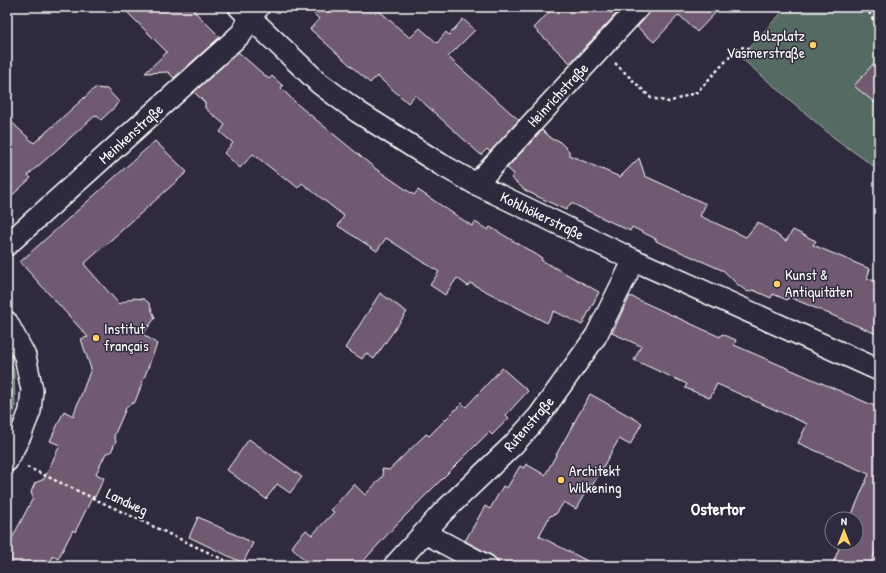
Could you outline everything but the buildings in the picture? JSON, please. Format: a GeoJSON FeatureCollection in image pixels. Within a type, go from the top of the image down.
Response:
{"type":"FeatureCollection","features":[{"type":"Feature","properties":{"kind":"street","name":"Heinrichstraße"},"geometry":{"type":"LineString","coordinates":[[476,184],[639,7]]}},
{"type":"Feature","properties":{"kind":"street","name":"Kohlhökerstraße"},"geometry":{"type":"LineString","coordinates":[[249,10],[319,83],[352,108],[440,164],[476,184],[634,260],[879,370]]}},
{"type":"Feature","properties":{"kind":"street","name":"Meinkenstraße"},"geometry":{"type":"LineString","coordinates":[[7,245],[242,33],[249,10]]}},
{"type":"Feature","properties":{"kind":"street","name":"Rutenstraße"},"geometry":{"type":"LineString","coordinates":[[394,566],[443,512],[513,445],[539,416],[596,336],[634,260]]}},
{"type":"Feature","properties":{"kind":"street"},"geometry":{"type":"LineString","coordinates":[[7,322],[25,356],[32,390],[30,411],[21,434],[8,460]]}},
{"type":"Feature","properties":{"kind":"street"},"geometry":{"type":"LineString","coordinates":[[425,533],[487,566]]}},
{"type":"Feature","properties":{"kind":"path"},"geometry":{"type":"LineString","coordinates":[[866,7],[879,30]]}},
{"type":"Feature","properties":{"kind":"path"},"geometry":{"type":"LineString","coordinates":[[600,49],[651,98],[669,102],[697,92],[739,47],[749,48]]}},
{"type":"Feature","properties":{"kind":"path","name":"Landweg"},"geometry":{"type":"LineString","coordinates":[[8,460],[237,566]]}},
{"type":"Feature","properties":{"kind":"green space"},"geometry":{"type":"Polygon","coordinates":[[[787,7],[877,7],[879,9],[879,170],[833,137],[740,57],[787,7]]]}},
{"type":"Feature","properties":{"kind":"green space"},"geometry":{"type":"Polygon","coordinates":[[[7,355],[14,371],[15,408],[7,437],[7,355]]]}},
{"type":"Feature","properties":{"kind":"place","name":"Bolzplatz Vasmerstraße"},"geometry":{"type":"Point","coordinates":[813,45]}},
{"type":"Feature","properties":{"kind":"place","name":"Kunst & Antiquitäten"},"geometry":{"type":"Point","coordinates":[777,284]}},
{"type":"Feature","properties":{"kind":"place","name":"Institut français"},"geometry":{"type":"Point","coordinates":[96,338]}},
{"type":"Feature","properties":{"kind":"place","name":"Architekt Wilkening"},"geometry":{"type":"Point","coordinates":[561,480]}},
{"type":"Feature","properties":{"kind":"district","name":"Ostertor"},"geometry":{"type":"Point","coordinates":[718,509]}}]}
